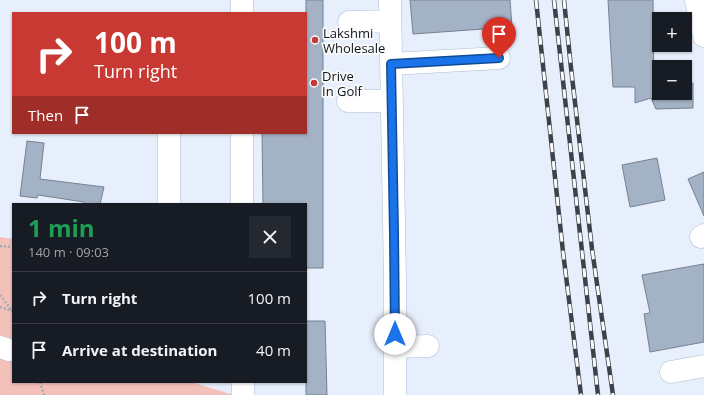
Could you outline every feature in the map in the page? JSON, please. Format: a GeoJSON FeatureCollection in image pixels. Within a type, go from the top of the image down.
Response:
{"type":"FeatureCollection","features":[{"type":"Feature","properties":{"kind":"street"},"geometry":{"type":"LineString","coordinates":[[242,0],[242,12]]}},
{"type":"Feature","properties":{"kind":"street"},"geometry":{"type":"LineString","coordinates":[[390,0],[395,395]]}},
{"type":"Feature","properties":{"kind":"street"},"geometry":{"type":"LineString","coordinates":[[696,0],[704,36]]}},
{"type":"Feature","properties":{"kind":"street"},"geometry":{"type":"LineString","coordinates":[[350,22],[390,21]]}},
{"type":"Feature","properties":{"kind":"street"},"geometry":{"type":"LineString","coordinates":[[391,64],[499,58]]}},
{"type":"Feature","properties":{"kind":"street"},"geometry":{"type":"LineString","coordinates":[[348,101],[392,101]]}},
{"type":"Feature","properties":{"kind":"street"},"geometry":{"type":"LineString","coordinates":[[169,134],[169,203]]}},
{"type":"Feature","properties":{"kind":"street"},"geometry":{"type":"LineString","coordinates":[[242,134],[242,203]]}},
{"type":"Feature","properties":{"kind":"street"},"geometry":{"type":"LineString","coordinates":[[395,347],[428,346]]}},
{"type":"Feature","properties":{"kind":"street"},"geometry":{"type":"LineString","coordinates":[[671,372],[704,366]]}},
{"type":"Feature","properties":{"kind":"street"},"geometry":{"type":"LineString","coordinates":[[243,383],[243,395]]}},
{"type":"Feature","properties":{"kind":"path"},"geometry":{"type":"LineString","coordinates":[[0,246],[12,247]]}},
{"type":"Feature","properties":{"kind":"path"},"geometry":{"type":"LineString","coordinates":[[0,296],[12,310]]}},
{"type":"Feature","properties":{"kind":"path"},"geometry":{"type":"LineString","coordinates":[[0,307],[12,311]]}},
{"type":"Feature","properties":{"kind":"path"},"geometry":{"type":"LineString","coordinates":[[40,383],[44,395]]}},
{"type":"Feature","properties":{"kind":"shaded area"},"geometry":{"type":"Polygon","coordinates":[[[0,237],[12,239],[12,383],[194,383],[234,395],[0,395],[0,237]]]}},
{"type":"Feature","properties":{"kind":"building"},"geometry":{"type":"Polygon","coordinates":[[[306,0],[323,0],[323,268],[307,268],[307,203],[263,203],[262,134],[307,134],[306,0]]]}},
{"type":"Feature","properties":{"kind":"building"},"geometry":{"type":"Polygon","coordinates":[[[410,0],[510,0],[512,27],[413,34],[410,0]]]}},
{"type":"Feature","properties":{"kind":"building"},"geometry":{"type":"Polygon","coordinates":[[[608,0],[653,0],[652,52],[654,52],[654,60],[652,60],[652,100],[692,100],[693,83],[693,108],[656,109],[651,98],[635,103],[635,87],[613,87],[608,0]]]}},
{"type":"Feature","properties":{"kind":"building"},"geometry":{"type":"Polygon","coordinates":[[[27,141],[44,143],[40,179],[104,187],[100,203],[84,203],[38,195],[37,198],[20,196],[27,141]]]}},
{"type":"Feature","properties":{"kind":"building"},"geometry":{"type":"Polygon","coordinates":[[[657,158],[665,200],[630,207],[622,165],[657,158]]]}},
{"type":"Feature","properties":{"kind":"building"},"geometry":{"type":"Polygon","coordinates":[[[704,172],[704,216],[688,179],[704,172]]]}},
{"type":"Feature","properties":{"kind":"building"},"geometry":{"type":"Polygon","coordinates":[[[704,264],[704,342],[650,352],[644,314],[650,313],[642,275],[704,264]]]}},
{"type":"Feature","properties":{"kind":"building"},"geometry":{"type":"Polygon","coordinates":[[[307,321],[325,321],[327,395],[306,395],[307,321]]]}},
{"type":"Feature","properties":{"kind":"railway"},"geometry":{"type":"LineString","coordinates":[[536,0],[563,252],[581,395]]}},
{"type":"Feature","properties":{"kind":"railway"},"geometry":{"type":"LineString","coordinates":[[554,0],[598,395]]}},
{"type":"Feature","properties":{"kind":"railway"},"geometry":{"type":"LineString","coordinates":[[564,0],[592,249],[613,395]]}},
{"type":"Feature","properties":{"kind":"place","name":"Lakshmi Wholesale"},"geometry":{"type":"Point","coordinates":[315,40]}},
{"type":"Feature","properties":{"kind":"place","name":"Drive In Golf"},"geometry":{"type":"Point","coordinates":[314,83]}},
{"type":"Feature","properties":{"kind":"route"},"geometry":{"type":"LineString","coordinates":[[395,334],[391,64],[499,58]]}}]}
